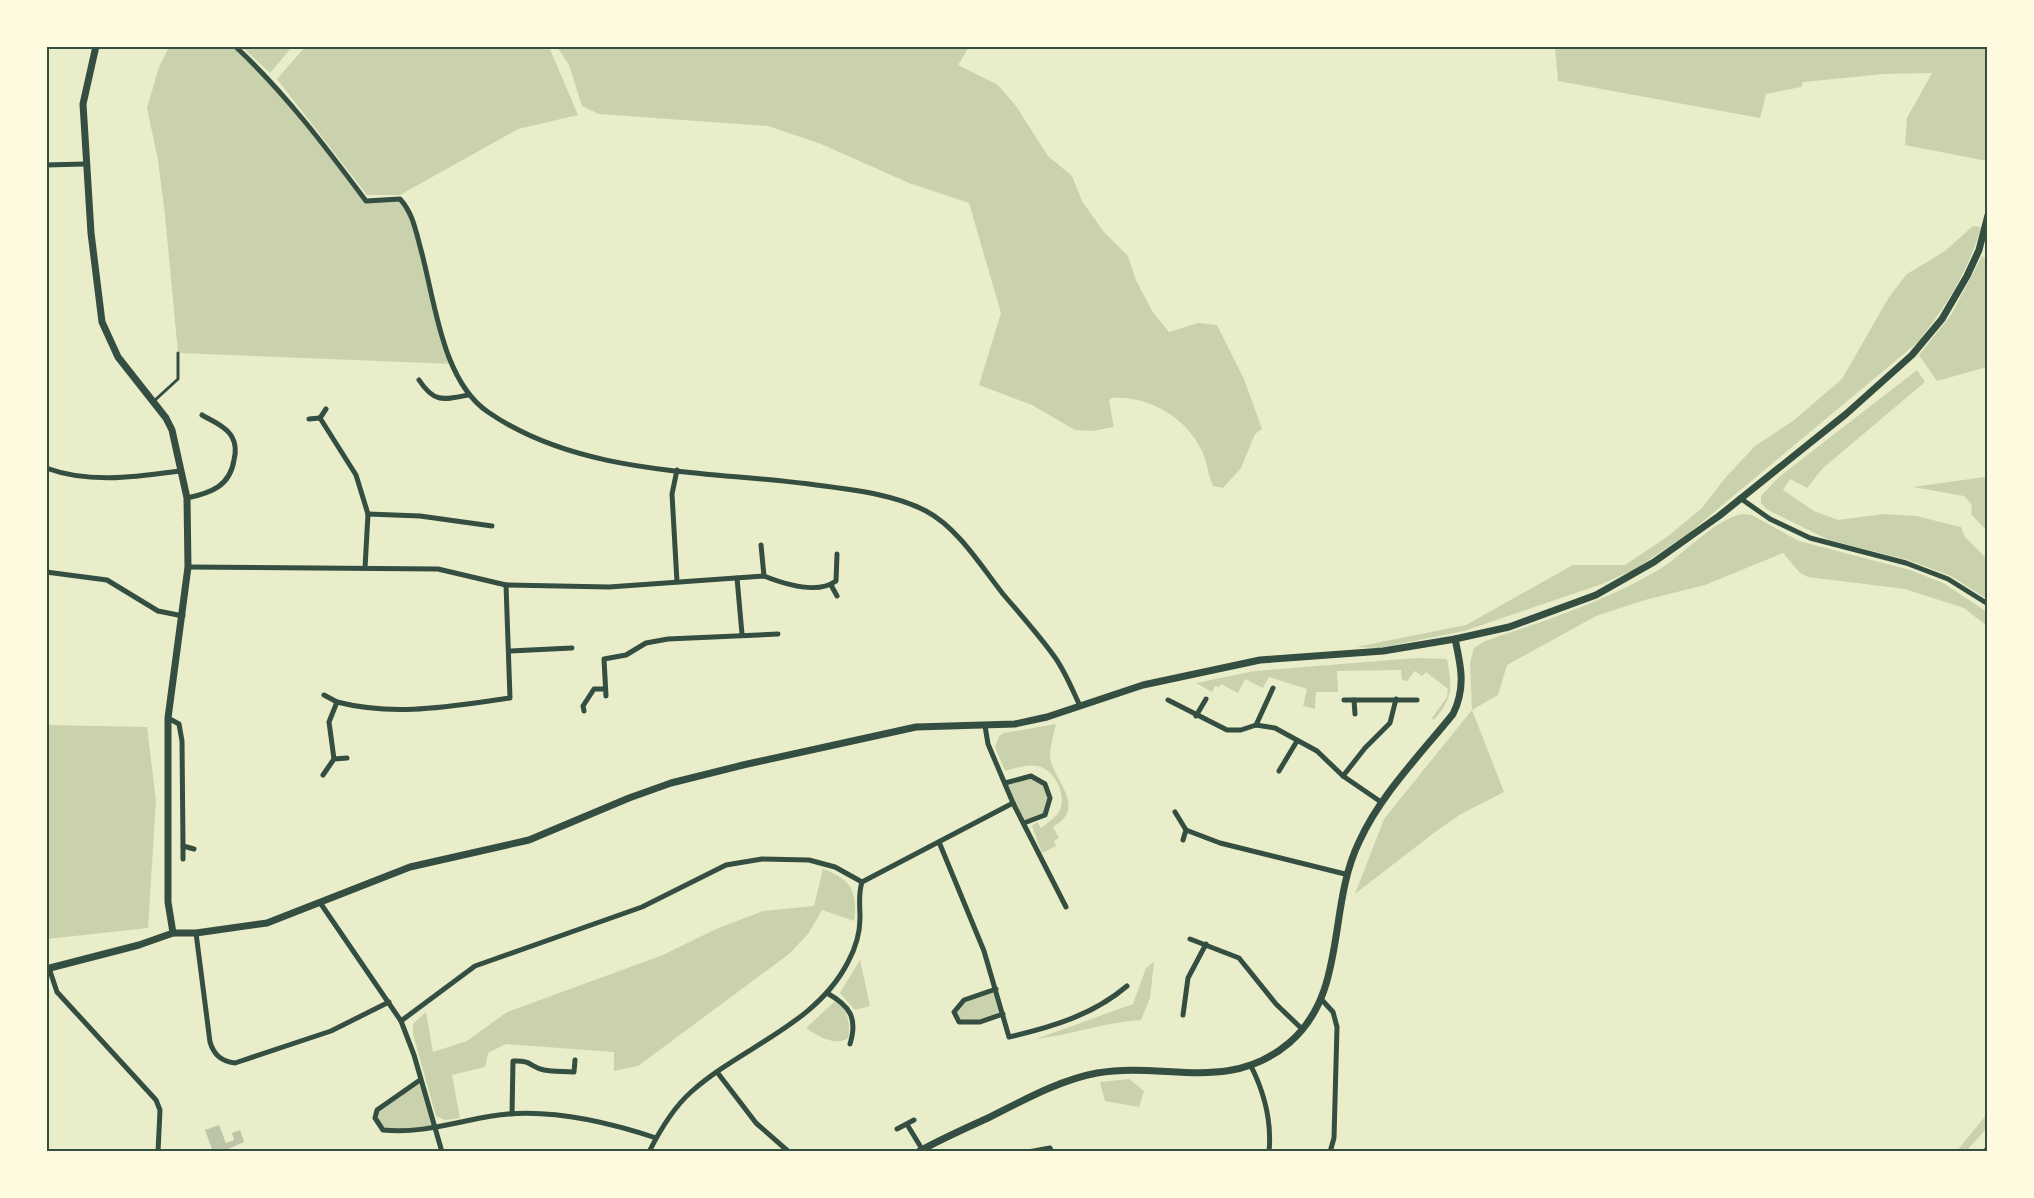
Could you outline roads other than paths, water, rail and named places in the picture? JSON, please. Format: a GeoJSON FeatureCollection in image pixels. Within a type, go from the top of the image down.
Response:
{"type":"FeatureCollection","features":[{"type":"Feature","properties":{"kind":"street"},"geometry":{"type":"LineString","coordinates":[[96,46],[83,104],[85,164],[102,322],[117,357],[172,430],[187,498],[188,567],[168,718],[168,902],[173,933]]}},
{"type":"Feature","properties":{"kind":"street"},"geometry":{"type":"LineString","coordinates":[[235,46],[268,79],[318,137],[366,201],[400,199],[408,208],[427,269],[438,323],[468,395],[488,412],[532,437],[586,454],[633,465],[864,492],[928,512],[952,531],[1054,656],[1080,706]]}},
{"type":"Feature","properties":{"kind":"street"},"geometry":{"type":"LineString","coordinates":[[46,165],[85,164]]}},
{"type":"Feature","properties":{"kind":"street"},"geometry":{"type":"LineString","coordinates":[[158,1152],[160,1110],[156,1100],[57,992],[48,968],[139,945],[173,933],[196,933],[267,923],[411,867],[538,837],[628,798],[671,783],[915,726],[1015,724],[1143,685],[1260,660],[1383,651],[1455,639],[1509,627],[1596,595],[1654,562],[1740,498],[1846,414],[1918,348],[1942,319],[1967,276],[1978,250],[1988,215]]}},
{"type":"Feature","properties":{"kind":"street"},"geometry":{"type":"LineString","coordinates":[[419,380],[428,394],[444,400],[468,395]]}},
{"type":"Feature","properties":{"kind":"street"},"geometry":{"type":"LineString","coordinates":[[320,418],[326,409]]}},
{"type":"Feature","properties":{"kind":"street"},"geometry":{"type":"LineString","coordinates":[[187,498],[203,495],[223,485],[229,479],[234,461],[236,447],[232,436],[202,415]]}},
{"type":"Feature","properties":{"kind":"street"},"geometry":{"type":"LineString","coordinates":[[309,419],[320,418]]}},
{"type":"Feature","properties":{"kind":"street"},"geometry":{"type":"LineString","coordinates":[[320,418],[356,475],[368,514],[365,568]]}},
{"type":"Feature","properties":{"kind":"street"},"geometry":{"type":"LineString","coordinates":[[46,468],[61,473],[120,479],[180,471]]}},
{"type":"Feature","properties":{"kind":"street"},"geometry":{"type":"LineString","coordinates":[[676,470],[672,494],[677,582]]}},
{"type":"Feature","properties":{"kind":"street"},"geometry":{"type":"LineString","coordinates":[[1740,498],[1770,519],[1810,538],[1906,563],[1948,579],[1988,604]]}},
{"type":"Feature","properties":{"kind":"street"},"geometry":{"type":"LineString","coordinates":[[368,514],[420,516],[492,526]]}},
{"type":"Feature","properties":{"kind":"street"},"geometry":{"type":"LineString","coordinates":[[761,544],[764,576]]}},
{"type":"Feature","properties":{"kind":"street"},"geometry":{"type":"LineString","coordinates":[[188,567],[438,569],[506,585],[609,587],[764,576],[783,584],[826,588],[836,581],[837,554]]}},
{"type":"Feature","properties":{"kind":"street"},"geometry":{"type":"LineString","coordinates":[[46,572],[107,580],[158,611],[183,616]]}},
{"type":"Feature","properties":{"kind":"street"},"geometry":{"type":"LineString","coordinates":[[737,578],[742,634]]}},
{"type":"Feature","properties":{"kind":"street"},"geometry":{"type":"LineString","coordinates":[[324,695],[337,702],[382,711],[456,706],[510,698],[506,585]]}},
{"type":"Feature","properties":{"kind":"street"},"geometry":{"type":"LineString","coordinates":[[831,585],[837,596]]}},
{"type":"Feature","properties":{"kind":"street"},"geometry":{"type":"LineString","coordinates":[[606,696],[604,659],[626,655],[646,644],[668,639],[778,634]]}},
{"type":"Feature","properties":{"kind":"street"},"geometry":{"type":"LineString","coordinates":[[908,1126],[920,1150],[1033,1096],[1095,1073],[1140,1069],[1212,1074],[1251,1066],[1289,1043],[1322,1000],[1331,971],[1336,919],[1345,874],[1359,841],[1381,802],[1453,714],[1460,700],[1463,687],[1455,639]]}},
{"type":"Feature","properties":{"kind":"street"},"geometry":{"type":"LineString","coordinates":[[510,651],[572,648]]}},
{"type":"Feature","properties":{"kind":"street"},"geometry":{"type":"LineString","coordinates":[[1256,725],[1273,688]]}},
{"type":"Feature","properties":{"kind":"street"},"geometry":{"type":"LineString","coordinates":[[584,711],[583,706],[594,689],[605,689]]}},
{"type":"Feature","properties":{"kind":"street"},"geometry":{"type":"LineString","coordinates":[[1196,716],[1206,699]]}},
{"type":"Feature","properties":{"kind":"street"},"geometry":{"type":"LineString","coordinates":[[1343,776],[1365,748],[1390,723],[1396,699]]}},
{"type":"Feature","properties":{"kind":"street"},"geometry":{"type":"LineString","coordinates":[[1168,700],[1227,730],[1241,730],[1256,725],[1275,728],[1317,751],[1343,776],[1381,802]]}},
{"type":"Feature","properties":{"kind":"street"},"geometry":{"type":"LineString","coordinates":[[1344,700],[1417,700]]}},
{"type":"Feature","properties":{"kind":"street"},"geometry":{"type":"LineString","coordinates":[[1354,700],[1355,714]]}},
{"type":"Feature","properties":{"kind":"street"},"geometry":{"type":"LineString","coordinates":[[322,776],[334,759],[329,722],[337,702]]}},
{"type":"Feature","properties":{"kind":"street"},"geometry":{"type":"LineString","coordinates":[[168,718],[179,724],[182,741],[183,859]]}},
{"type":"Feature","properties":{"kind":"street"},"geometry":{"type":"LineString","coordinates":[[985,726],[988,744],[1013,803],[1066,907]]}},
{"type":"Feature","properties":{"kind":"street"},"geometry":{"type":"LineString","coordinates":[[1279,771],[1297,741]]}},
{"type":"Feature","properties":{"kind":"street"},"geometry":{"type":"LineString","coordinates":[[334,759],[347,758]]}},
{"type":"Feature","properties":{"kind":"street"},"geometry":{"type":"LineString","coordinates":[[1005,783],[1022,776],[1031,776],[1045,784],[1050,798],[1045,814],[1024,823]]}},
{"type":"Feature","properties":{"kind":"street"},"geometry":{"type":"LineString","coordinates":[[649,1152],[676,1106],[717,1072],[786,1027],[827,993],[848,961],[857,940],[861,919],[859,891],[862,882],[1013,803]]}},
{"type":"Feature","properties":{"kind":"street"},"geometry":{"type":"LineString","coordinates":[[1175,812],[1186,830],[1220,843],[1345,874]]}},
{"type":"Feature","properties":{"kind":"street"},"geometry":{"type":"LineString","coordinates":[[1183,840],[1186,830]]}},
{"type":"Feature","properties":{"kind":"street"},"geometry":{"type":"LineString","coordinates":[[939,842],[984,951],[1009,1037],[1080,1016],[1106,1003],[1127,986]]}},
{"type":"Feature","properties":{"kind":"street"},"geometry":{"type":"LineString","coordinates":[[183,846],[194,849]]}},
{"type":"Feature","properties":{"kind":"street"},"geometry":{"type":"LineString","coordinates":[[400,1021],[475,966],[642,907],[726,865],[762,858],[809,860],[835,867],[862,882]]}},
{"type":"Feature","properties":{"kind":"street"},"geometry":{"type":"LineString","coordinates":[[321,903],[400,1021],[414,1055],[442,1152]]}},
{"type":"Feature","properties":{"kind":"street"},"geometry":{"type":"LineString","coordinates":[[196,933],[210,1042],[213,1052],[225,1062],[235,1063],[266,1050],[331,1031],[389,1002]]}},
{"type":"Feature","properties":{"kind":"street"},"geometry":{"type":"LineString","coordinates":[[1190,939],[1239,958],[1276,1004],[1302,1029]]}},
{"type":"Feature","properties":{"kind":"street"},"geometry":{"type":"LineString","coordinates":[[1183,1015],[1188,978],[1206,944]]}},
{"type":"Feature","properties":{"kind":"street"},"geometry":{"type":"LineString","coordinates":[[996,989],[964,1000],[954,1011],[959,1022],[968,1024],[1003,1014]]}},
{"type":"Feature","properties":{"kind":"street"},"geometry":{"type":"LineString","coordinates":[[1121,991],[1127,999]]}},
{"type":"Feature","properties":{"kind":"street"},"geometry":{"type":"LineString","coordinates":[[827,993],[845,1003],[849,1010],[853,1026],[850,1044]]}},
{"type":"Feature","properties":{"kind":"street"},"geometry":{"type":"LineString","coordinates":[[1322,1000],[1333,1012],[1337,1027],[1334,1138],[1330,1152]]}},
{"type":"Feature","properties":{"kind":"street"},"geometry":{"type":"LineString","coordinates":[[512,1114],[513,1061],[526,1060],[541,1070],[574,1072],[575,1060]]}},
{"type":"Feature","properties":{"kind":"street"},"geometry":{"type":"LineString","coordinates":[[1251,1066],[1262,1089],[1271,1130],[1269,1152]]}},
{"type":"Feature","properties":{"kind":"street"},"geometry":{"type":"LineString","coordinates":[[717,1072],[756,1123],[789,1152]]}},
{"type":"Feature","properties":{"kind":"street"},"geometry":{"type":"LineString","coordinates":[[420,1080],[376,1110],[375,1118],[383,1130],[420,1131],[512,1114],[601,1122],[656,1138]]}},
{"type":"Feature","properties":{"kind":"street"},"geometry":{"type":"LineString","coordinates":[[897,1130],[908,1126],[914,1120]]}},
{"type":"Feature","properties":{"kind":"street"},"geometry":{"type":"LineString","coordinates":[[1028,1152],[1050,1148],[1052,1152]]}},
{"type":"Feature","properties":{"kind":"lane"},"geometry":{"type":"LineString","coordinates":[[153,402],[178,379],[178,353]]}}]}
